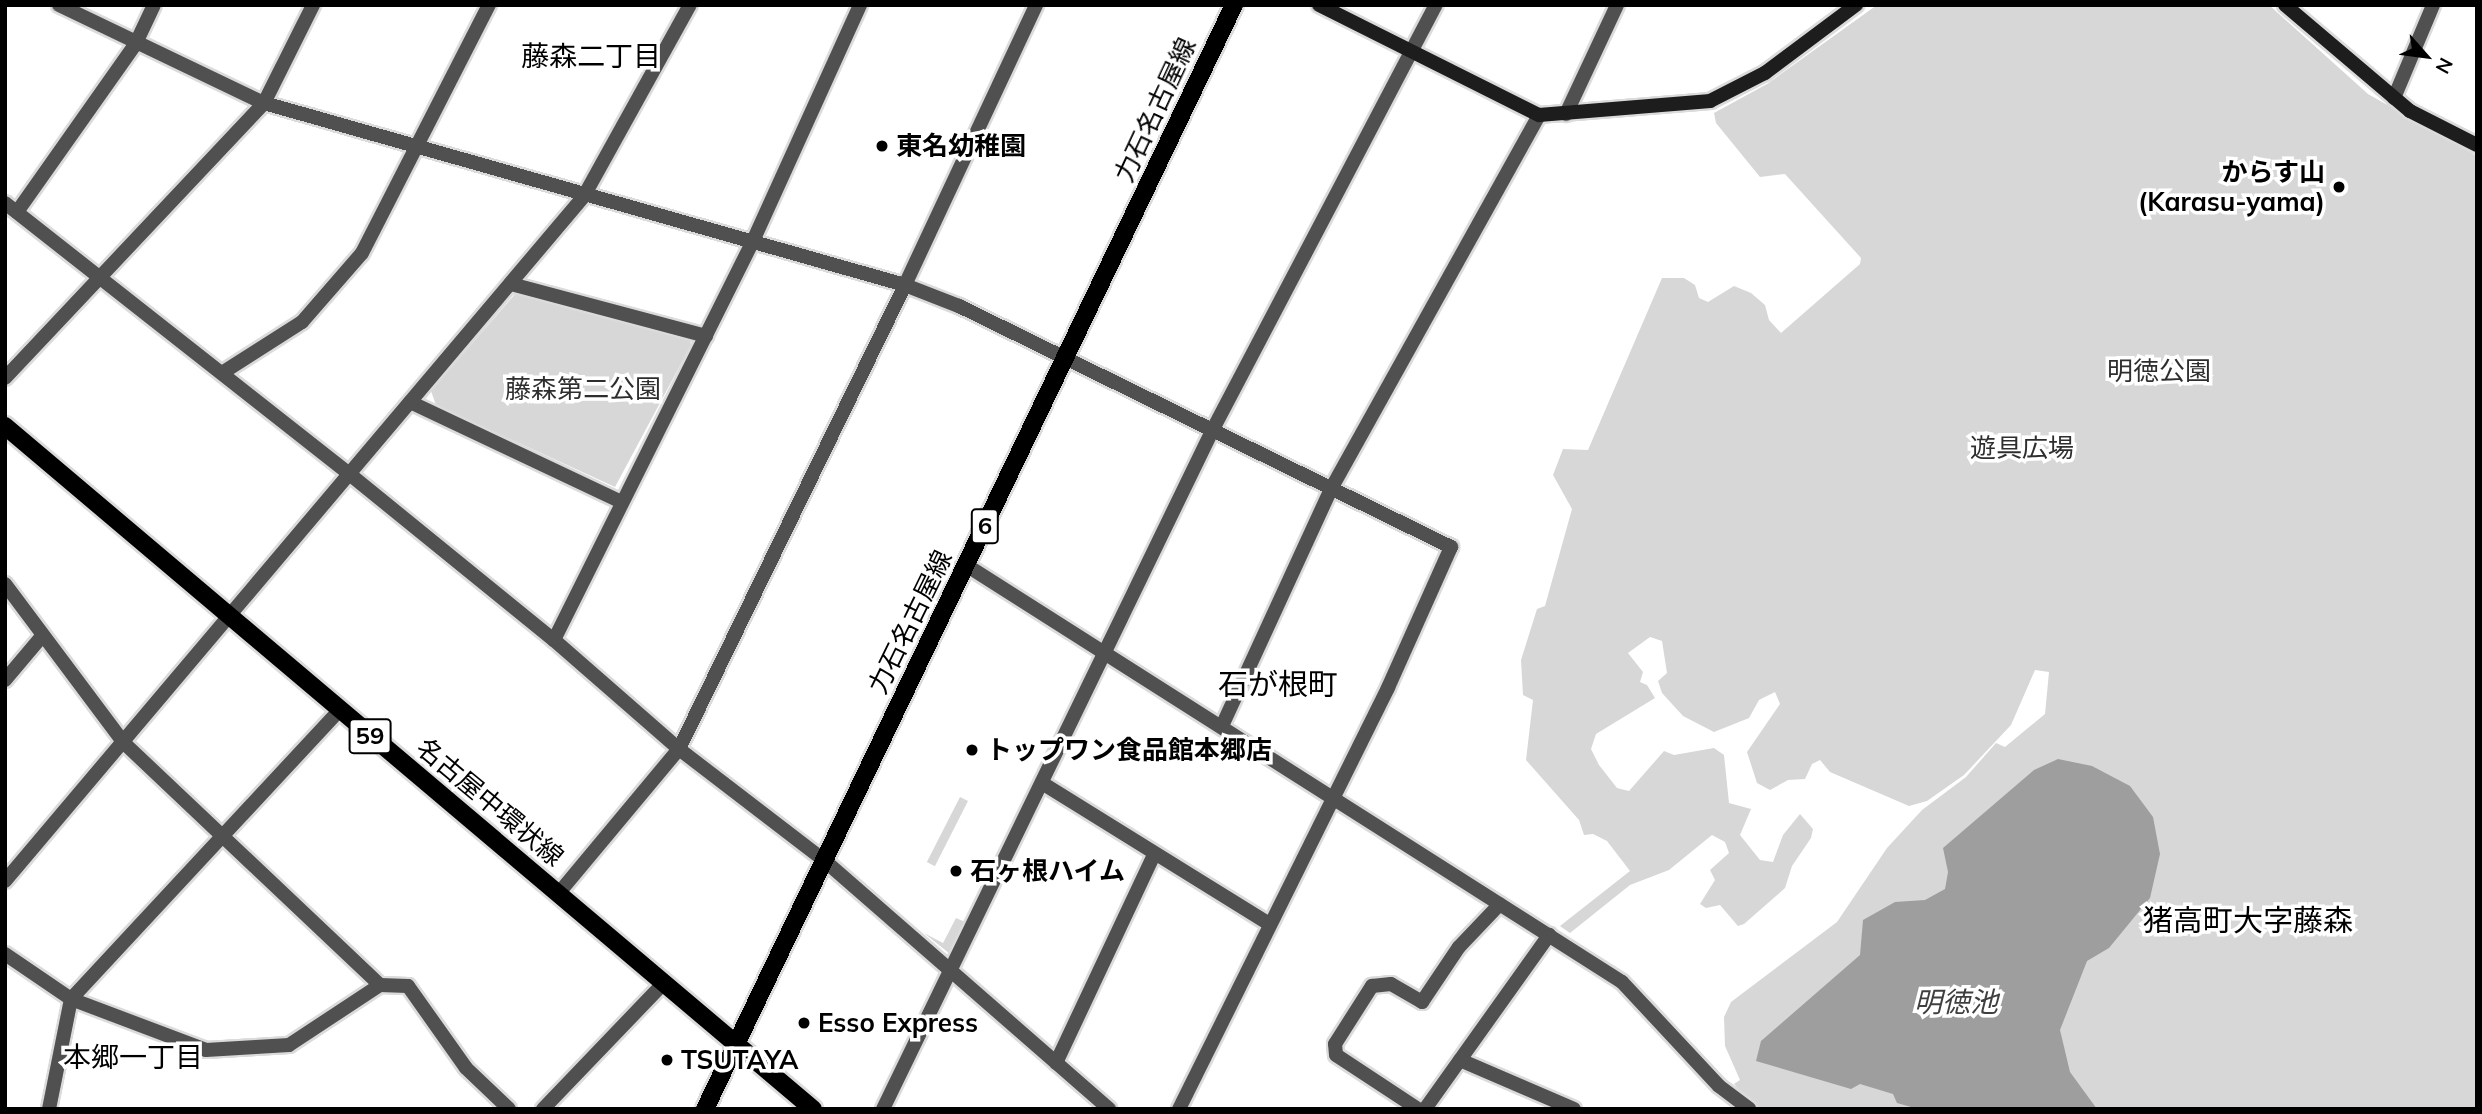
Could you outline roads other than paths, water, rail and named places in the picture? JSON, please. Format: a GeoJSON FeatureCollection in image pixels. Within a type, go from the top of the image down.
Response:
{"type":"FeatureCollection","features":[{"type":"Feature","properties":{"kind":"main road","name":"力石名古屋線"},"geometry":{"type":"LineString","coordinates":[[705,1109],[1234,5]]}},
{"type":"Feature","properties":{"kind":"main road","name":"名古屋中環状線"},"geometry":{"type":"LineString","coordinates":[[5,426],[227,618],[813,1109]]}},
{"type":"Feature","properties":{"kind":"street"},"geometry":{"type":"LineString","coordinates":[[59,5],[264,103],[905,285],[1065,358],[1451,547],[1334,797],[1179,1109]]}},
{"type":"Feature","properties":{"kind":"street"},"geometry":{"type":"LineString","coordinates":[[154,5],[136,43],[11,207],[347,472],[554,640],[679,749],[825,861],[1109,1109]]}},
{"type":"Feature","properties":{"kind":"street"},"geometry":{"type":"LineString","coordinates":[[5,378],[103,278],[264,103],[313,5]]}},
{"type":"Feature","properties":{"kind":"street"},"geometry":{"type":"LineString","coordinates":[[222,373],[302,322],[362,253],[420,146],[489,5]]}},
{"type":"Feature","properties":{"kind":"street"},"geometry":{"type":"LineString","coordinates":[[5,881],[347,472],[410,402],[584,196],[690,5]]}},
{"type":"Feature","properties":{"kind":"street"},"geometry":{"type":"LineString","coordinates":[[554,640],[753,242],[860,5]]}},
{"type":"Feature","properties":{"kind":"street"},"geometry":{"type":"LineString","coordinates":[[558,894],[679,749],[905,285],[1035,5]]}},
{"type":"Feature","properties":{"kind":"street"},"geometry":{"type":"LineString","coordinates":[[1319,5],[1539,115],[1710,101],[1765,73],[1848,8]]}},
{"type":"Feature","properties":{"kind":"street"},"geometry":{"type":"LineString","coordinates":[[883,1109],[1212,431],[1436,5]]}},
{"type":"Feature","properties":{"kind":"street"},"geometry":{"type":"LineString","coordinates":[[1566,114],[1618,5]]}},
{"type":"Feature","properties":{"kind":"street"},"geometry":{"type":"LineString","coordinates":[[2285,5],[2394,98],[2477,145]]}},
{"type":"Feature","properties":{"kind":"street"},"geometry":{"type":"LineString","coordinates":[[2394,98],[2432,5]]}},
{"type":"Feature","properties":{"kind":"street"},"geometry":{"type":"LineString","coordinates":[[1222,726],[1331,489],[1539,115]]}},
{"type":"Feature","properties":{"kind":"street"},"geometry":{"type":"LineString","coordinates":[[511,284],[706,336]]}},
{"type":"Feature","properties":{"kind":"street"},"geometry":{"type":"LineString","coordinates":[[410,402],[622,502]]}},
{"type":"Feature","properties":{"kind":"street"},"geometry":{"type":"LineString","coordinates":[[966,565],[1622,982],[1719,1086],[1749,1109]]}},
{"type":"Feature","properties":{"kind":"street"},"geometry":{"type":"LineString","coordinates":[[5,584],[123,742],[380,985]]}},
{"type":"Feature","properties":{"kind":"street"},"geometry":{"type":"LineString","coordinates":[[5,680],[42,636]]}},
{"type":"Feature","properties":{"kind":"street"},"geometry":{"type":"LineString","coordinates":[[49,1109],[71,999],[340,710]]}},
{"type":"Feature","properties":{"kind":"street"},"geometry":{"type":"LineString","coordinates":[[1042,783],[1269,924]]}},
{"type":"Feature","properties":{"kind":"street"},"geometry":{"type":"LineString","coordinates":[[1056,1063],[1154,855]]}},
{"type":"Feature","properties":{"kind":"street"},"geometry":{"type":"LineString","coordinates":[[1418,1109],[1336,1055],[1335,1044],[1372,986],[1391,984],[1422,1002],[1459,947],[1500,904]]}},
{"type":"Feature","properties":{"kind":"street"},"geometry":{"type":"LineString","coordinates":[[1425,1109],[1549,935]]}},
{"type":"Feature","properties":{"kind":"street"},"geometry":{"type":"LineString","coordinates":[[5,954],[71,999],[206,1050],[289,1045],[380,985],[408,986],[466,1068],[509,1109]]}},
{"type":"Feature","properties":{"kind":"street"},"geometry":{"type":"LineString","coordinates":[[543,1109],[663,984]]}},
{"type":"Feature","properties":{"kind":"street"},"geometry":{"type":"LineString","coordinates":[[1460,1060],[1574,1109]]}},
{"type":"Feature","properties":{"kind":"water","name":"明徳池"},"geometry":{"type":"Polygon","coordinates":[[[2058,759],[2092,766],[2130,786],[2153,817],[2160,854],[2150,898],[2109,948],[2087,961],[2060,1030],[2070,1072],[2097,1109],[1918,1109],[1897,1103],[1893,1094],[1860,1084],[1851,1089],[1756,1061],[1761,1041],[1860,955],[1863,920],[1895,902],[1925,900],[1945,889],[1948,872],[1943,848],[2034,770],[2058,759]]]}},
{"type":"Feature","properties":{"kind":"place","name":"東名幼稚園"},"geometry":{"type":"Point","coordinates":[882,146]}},
{"type":"Feature","properties":{"kind":"place","name":"からす山 (Karasu-yama)"},"geometry":{"type":"Point","coordinates":[2339,187]}},
{"type":"Feature","properties":{"kind":"place","name":"トップワン食品館本郷店"},"geometry":{"type":"Point","coordinates":[972,750]}},
{"type":"Feature","properties":{"kind":"place","name":"石ヶ根ハイム"},"geometry":{"type":"Point","coordinates":[956,871]}},
{"type":"Feature","properties":{"kind":"place","name":"Esso Express"},"geometry":{"type":"Point","coordinates":[804,1023]}},
{"type":"Feature","properties":{"kind":"place","name":"TSUTAYA"},"geometry":{"type":"Point","coordinates":[667,1060]}},
{"type":"Feature","properties":{"kind":"district","name":"藤森二丁目"},"geometry":{"type":"Point","coordinates":[591,56]}},
{"type":"Feature","properties":{"kind":"district","name":"石が根町"},"geometry":{"type":"Point","coordinates":[1278,684]}},
{"type":"Feature","properties":{"kind":"district","name":"猪高町大字藤森"},"geometry":{"type":"Point","coordinates":[2248,920]}},
{"type":"Feature","properties":{"kind":"district","name":"本郷一丁目"},"geometry":{"type":"Point","coordinates":[133,1057]}},
{"type":"Feature","properties":{"kind":"park label","name":"明徳公園"},"geometry":{"type":"Point","coordinates":[2159,371]}},
{"type":"Feature","properties":{"kind":"park label","name":"藤森第二公園"},"geometry":{"type":"Point","coordinates":[583,389]}},
{"type":"Feature","properties":{"kind":"park label","name":"遊具広場"},"geometry":{"type":"Point","coordinates":[2022,448]}}]}
